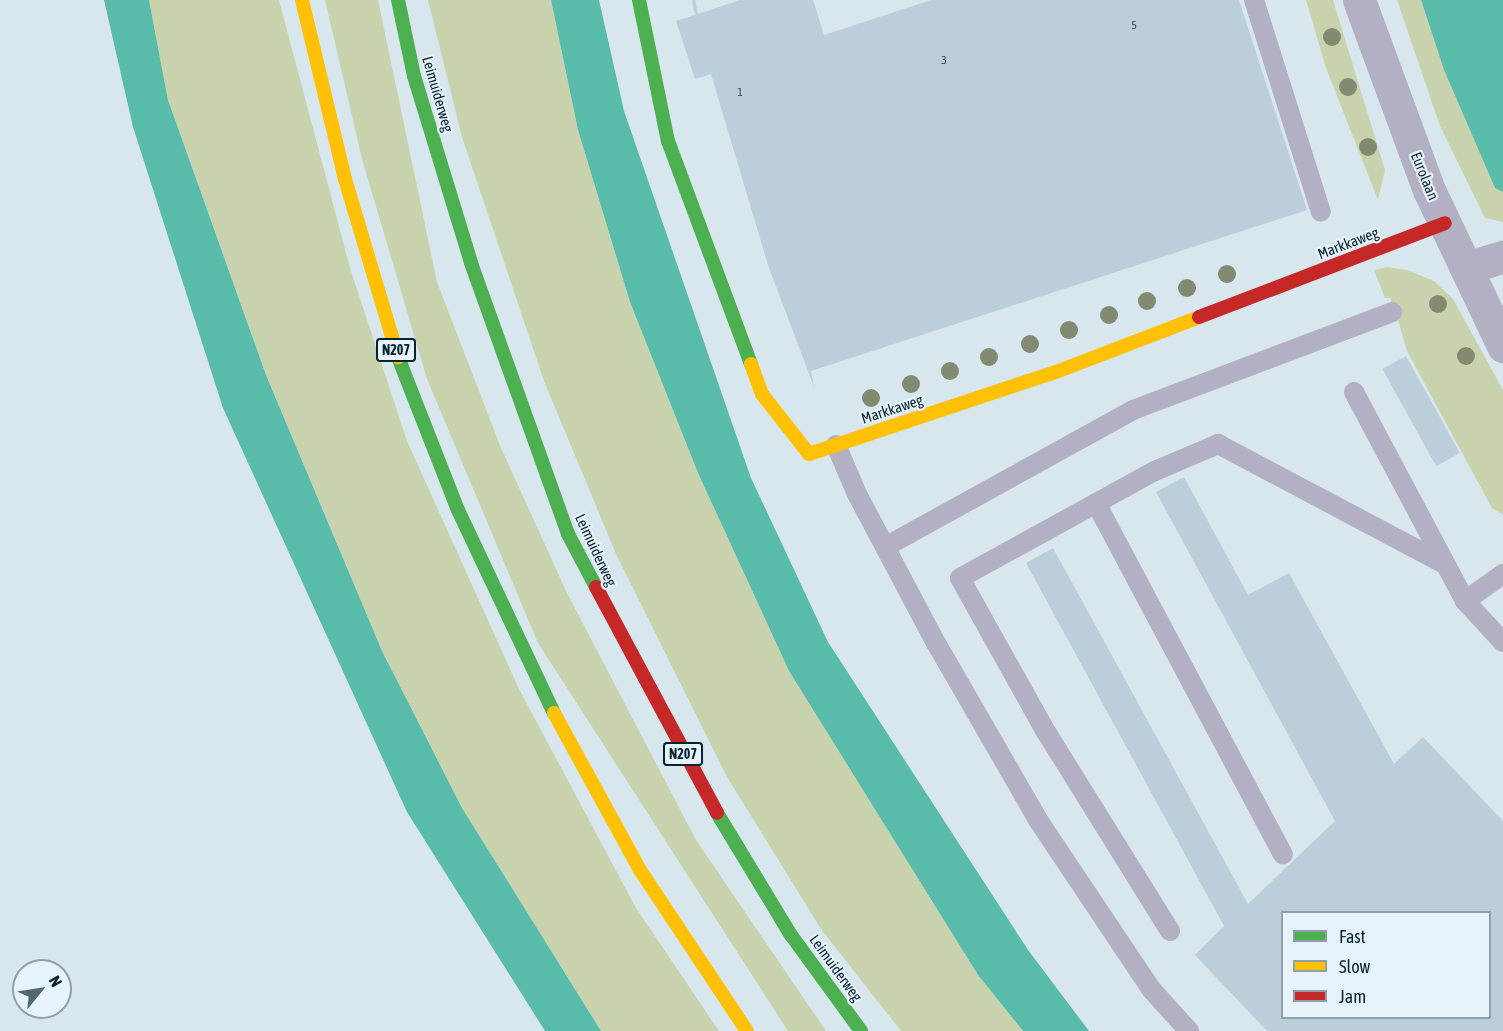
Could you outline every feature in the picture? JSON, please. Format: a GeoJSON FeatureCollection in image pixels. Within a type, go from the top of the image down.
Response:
{"type":"FeatureCollection","features":[{"type":"Feature","properties":{"kind":"main road","name":"N207"},"geometry":{"type":"LineString","coordinates":[[302,0],[345,179],[390,336],[458,510],[538,683],[640,870],[747,1031]]}},
{"type":"Feature","properties":{"kind":"main road","name":"Leimuiderweg"},"geometry":{"type":"LineString","coordinates":[[398,0],[414,76],[471,263],[568,534],[691,770],[791,935],[861,1031]]}},
{"type":"Feature","properties":{"kind":"main road","name":"Markkaweg"},"geometry":{"type":"LineString","coordinates":[[639,0],[668,141],[762,394],[809,454],[1056,372],[1445,224]]}},
{"type":"Feature","properties":{"kind":"street","name":"Eurolaan"},"geometry":{"type":"LineString","coordinates":[[1359,0],[1445,224],[1503,346]]}},
{"type":"Feature","properties":{"kind":"street"},"geometry":{"type":"LineString","coordinates":[[1466,268],[1503,257]]}},
{"type":"Feature","properties":{"kind":"lane"},"geometry":{"type":"LineString","coordinates":[[1254,0],[1321,212]]}},
{"type":"Feature","properties":{"kind":"lane"},"geometry":{"type":"LineString","coordinates":[[885,547],[1133,410],[1392,312]]}},
{"type":"Feature","properties":{"kind":"lane"},"geometry":{"type":"LineString","coordinates":[[1354,392],[1443,563],[1465,600],[1503,642]]}},
{"type":"Feature","properties":{"kind":"lane"},"geometry":{"type":"LineString","coordinates":[[1170,931],[1046,732],[960,578],[1155,471],[1218,444],[1443,563]]}},
{"type":"Feature","properties":{"kind":"lane"},"geometry":{"type":"LineString","coordinates":[[836,445],[885,547],[936,644],[1038,820],[1151,989],[1189,1031]]}},
{"type":"Feature","properties":{"kind":"lane"},"geometry":{"type":"LineString","coordinates":[[1096,503],[1283,854]]}},
{"type":"Feature","properties":{"kind":"lane"},"geometry":{"type":"LineString","coordinates":[[1465,600],[1503,574]]}},
{"type":"Feature","properties":{"kind":"shaded area"},"geometry":{"type":"Polygon","coordinates":[[[104,0],[149,0],[168,100],[266,375],[382,651],[462,808],[601,1031],[545,1031],[407,812],[223,408],[133,127],[104,0]]]}},
{"type":"Feature","properties":{"kind":"shaded area"},"geometry":{"type":"Polygon","coordinates":[[[149,0],[279,0],[350,268],[407,441],[519,689],[636,908],[719,1031],[601,1031],[462,808],[382,651],[266,375],[168,100],[149,0]]]}},
{"type":"Feature","properties":{"kind":"shaded area"},"geometry":{"type":"Polygon","coordinates":[[[325,0],[378,0],[437,282],[501,448],[567,593],[696,840],[826,1031],[788,1031],[538,643],[427,379],[362,159],[325,0]]]}},
{"type":"Feature","properties":{"kind":"shaded area"},"geometry":{"type":"Polygon","coordinates":[[[428,0],[551,0],[578,130],[630,302],[698,473],[789,671],[978,975],[1023,1031],[901,1031],[821,929],[727,777],[616,554],[544,381],[462,137],[428,0]]]}},
{"type":"Feature","properties":{"kind":"shaded area"},"geometry":{"type":"Polygon","coordinates":[[[551,0],[599,0],[624,111],[751,478],[828,642],[1028,950],[1089,1031],[1023,1031],[978,975],[789,671],[698,473],[630,302],[578,130],[551,0]]]}},
{"type":"Feature","properties":{"kind":"shaded area"},"geometry":{"type":"Polygon","coordinates":[[[1306,0],[1333,0],[1385,170],[1378,200],[1326,68],[1306,0]]]}},
{"type":"Feature","properties":{"kind":"shaded area"},"geometry":{"type":"Polygon","coordinates":[[[1397,0],[1421,0],[1444,70],[1495,188],[1503,192],[1503,222],[1485,218],[1440,126],[1397,0]]]}},
{"type":"Feature","properties":{"kind":"shaded area"},"geometry":{"type":"Polygon","coordinates":[[[1421,0],[1503,0],[1503,192],[1495,188],[1444,70],[1421,0]]]}},
{"type":"Feature","properties":{"kind":"shaded area"},"geometry":{"type":"Polygon","coordinates":[[[1387,267],[1407,270],[1434,281],[1453,299],[1503,390],[1503,515],[1492,508],[1407,351],[1395,310],[1390,298],[1385,298],[1374,270],[1387,267]]]}},
{"type":"Feature","properties":{"kind":"building"},"geometry":{"type":"Polygon","coordinates":[[[692,0],[695,0],[698,14],[740,0],[813,0],[824,35],[931,0],[1239,0],[1307,210],[811,371],[814,387],[768,265],[711,74],[695,79],[676,21],[695,15],[692,0]]]}},
{"type":"Feature","properties":{"kind":"building"},"geometry":{"type":"Polygon","coordinates":[[[1406,356],[1460,453],[1436,466],[1382,369],[1406,356]]]}},
{"type":"Feature","properties":{"kind":"building"},"geometry":{"type":"Polygon","coordinates":[[[1184,477],[1248,595],[1289,573],[1394,764],[1423,737],[1503,821],[1503,1031],[1267,1031],[1195,955],[1224,926],[1026,563],[1053,548],[1248,904],[1335,821],[1156,492],[1184,477]]]}},
{"type":"Feature","properties":{"kind":"traffic: fast"},"geometry":{"type":"LineString","coordinates":[[398,0],[414,76],[471,263],[568,534],[596,587]]}},
{"type":"Feature","properties":{"kind":"traffic: fast"},"geometry":{"type":"LineString","coordinates":[[639,0],[668,141],[751,364]]}},
{"type":"Feature","properties":{"kind":"traffic: fast"},"geometry":{"type":"LineString","coordinates":[[398,357],[458,510],[554,713]]}},
{"type":"Feature","properties":{"kind":"traffic: fast"},"geometry":{"type":"LineString","coordinates":[[717,813],[791,935],[861,1031]]}},
{"type":"Feature","properties":{"kind":"traffic: slow"},"geometry":{"type":"LineString","coordinates":[[302,0],[345,179],[398,357]]}},
{"type":"Feature","properties":{"kind":"traffic: slow"},"geometry":{"type":"LineString","coordinates":[[751,364],[762,394],[809,454],[1056,372],[1199,317]]}},
{"type":"Feature","properties":{"kind":"traffic: slow"},"geometry":{"type":"LineString","coordinates":[[554,713],[640,870],[747,1031]]}},
{"type":"Feature","properties":{"kind":"traffic: jam"},"geometry":{"type":"LineString","coordinates":[[1199,317],[1445,223]]}},
{"type":"Feature","properties":{"kind":"traffic: jam"},"geometry":{"type":"LineString","coordinates":[[596,587],[717,813]]}}]}
